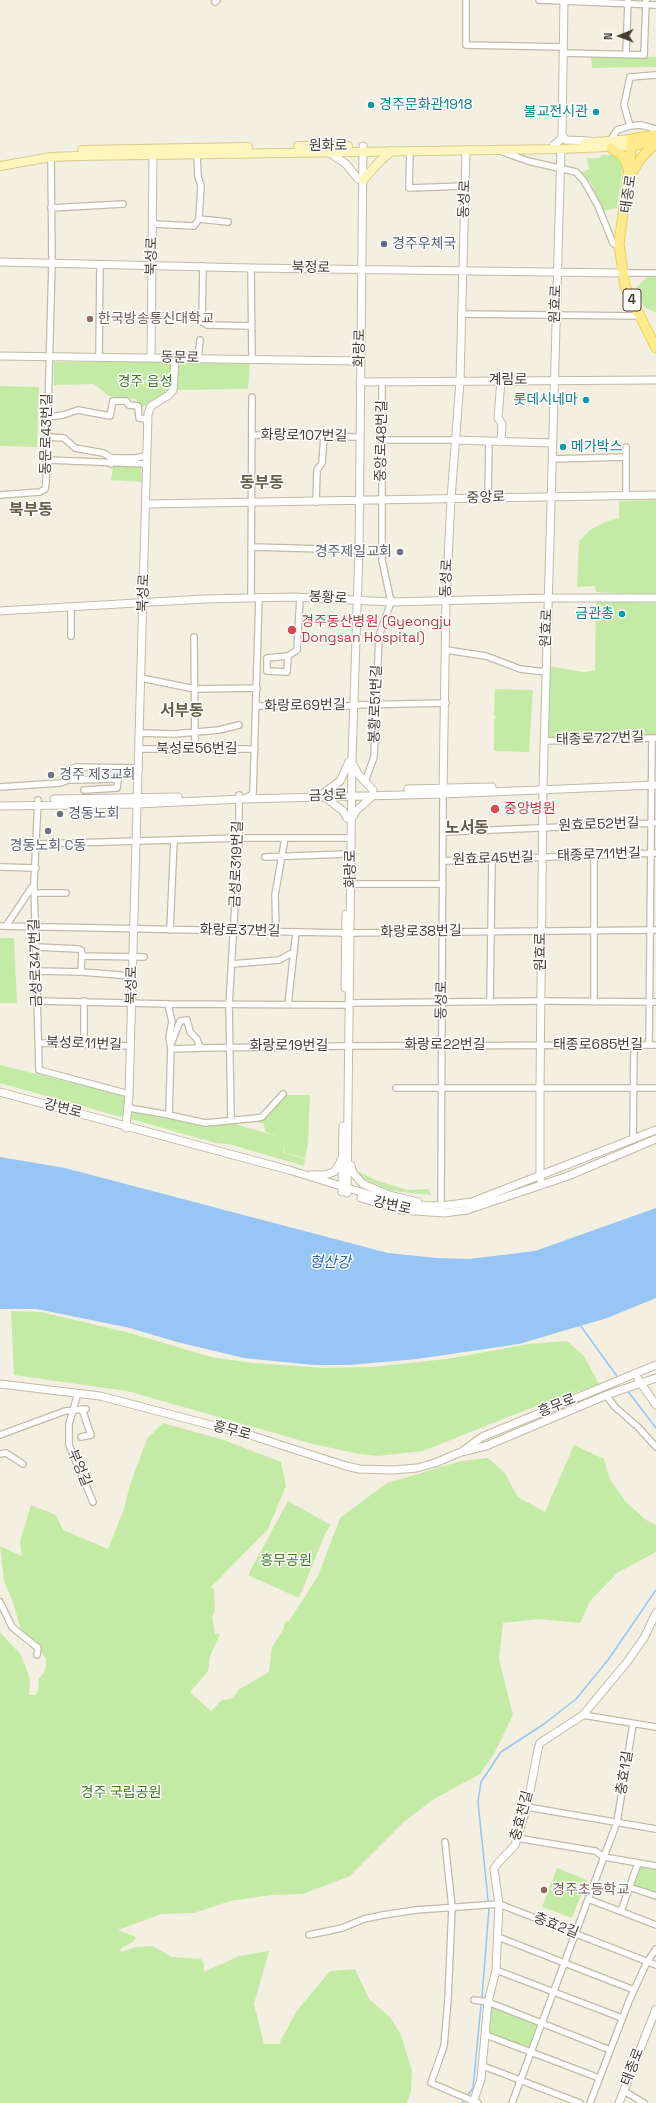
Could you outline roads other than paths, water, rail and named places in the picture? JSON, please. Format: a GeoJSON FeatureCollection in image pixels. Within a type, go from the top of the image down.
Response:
{"type":"FeatureCollection","features":[{"type":"Feature","properties":{"kind":"main road","name":"원화로"},"geometry":{"type":"LineString","coordinates":[[633,142],[656,135]]}},
{"type":"Feature","properties":{"kind":"main road","name":"원화로"},"geometry":{"type":"LineString","coordinates":[[0,161],[60,151],[199,147],[361,149],[558,147],[598,142],[610,145]]}},
{"type":"Feature","properties":{"kind":"main road","name":"태종로"},"geometry":{"type":"LineString","coordinates":[[633,142],[623,243],[620,248],[622,273],[626,286],[656,348]]}},
{"type":"Feature","properties":{"kind":"main road","name":"원화로"},"geometry":{"type":"LineString","coordinates":[[0,166],[52,157],[361,149],[392,151],[496,150],[656,142]]}},
{"type":"Feature","properties":{"kind":"main road"},"geometry":{"type":"LineString","coordinates":[[610,145],[623,156],[630,172],[656,142]]}},
{"type":"Feature","properties":{"kind":"main road"},"geometry":{"type":"LineString","coordinates":[[361,180],[392,151]]}},
{"type":"Feature","properties":{"kind":"street"},"geometry":{"type":"LineString","coordinates":[[466,0],[466,45],[626,55],[644,55],[646,2]]}},
{"type":"Feature","properties":{"kind":"street"},"geometry":{"type":"LineString","coordinates":[[539,0],[646,2],[656,5]]}},
{"type":"Feature","properties":{"kind":"street"},"geometry":{"type":"LineString","coordinates":[[558,147],[562,135],[564,1]]}},
{"type":"Feature","properties":{"kind":"street"},"geometry":{"type":"LineString","coordinates":[[626,55],[628,2]]}},
{"type":"Feature","properties":{"kind":"street"},"geometry":{"type":"LineString","coordinates":[[630,126],[624,105],[630,77],[656,75]]}},
{"type":"Feature","properties":{"kind":"street"},"geometry":{"type":"LineString","coordinates":[[610,145],[617,130],[630,126],[641,125],[656,129]]}},
{"type":"Feature","properties":{"kind":"street"},"geometry":{"type":"LineString","coordinates":[[562,135],[566,140],[598,142]]}},
{"type":"Feature","properties":{"kind":"street","name":"원효로"},"geometry":{"type":"LineString","coordinates":[[542,1185],[540,1176],[540,1044],[542,828],[560,168],[558,147]]}},
{"type":"Feature","properties":{"kind":"street","name":"화랑로"},"geometry":{"type":"LineString","coordinates":[[348,933],[351,884],[349,794],[357,550],[356,437],[361,149]]}},
{"type":"Feature","properties":{"kind":"street","name":"동성로"},"geometry":{"type":"LineString","coordinates":[[441,1209],[440,1088],[444,861],[443,791],[446,703],[446,601],[451,499],[460,380],[466,150]]}},
{"type":"Feature","properties":{"kind":"street"},"geometry":{"type":"LineString","coordinates":[[496,150],[528,161],[560,168]]}},
{"type":"Feature","properties":{"kind":"street"},"geometry":{"type":"LineString","coordinates":[[327,151],[346,164],[361,180]]}},
{"type":"Feature","properties":{"kind":"street"},"geometry":{"type":"LineString","coordinates":[[410,151],[409,188],[466,186]]}},
{"type":"Feature","properties":{"kind":"street"},"geometry":{"type":"LineString","coordinates":[[153,224],[194,226],[199,219],[201,186],[198,176],[197,154]]}},
{"type":"Feature","properties":{"kind":"street","name":"북성로"},"geometry":{"type":"LineString","coordinates":[[151,358],[153,155]]}},
{"type":"Feature","properties":{"kind":"street","name":"동문로43번길"},"geometry":{"type":"LineString","coordinates":[[0,495],[40,492],[45,489],[52,263],[52,157]]}},
{"type":"Feature","properties":{"kind":"street","name":"태종로"},"geometry":{"type":"LineString","coordinates":[[560,168],[576,172],[584,181],[598,206],[613,243],[620,248]]}},
{"type":"Feature","properties":{"kind":"street"},"geometry":{"type":"LineString","coordinates":[[51,208],[123,204]]}},
{"type":"Feature","properties":{"kind":"street"},"geometry":{"type":"LineString","coordinates":[[199,219],[228,222]]}},
{"type":"Feature","properties":{"kind":"street","name":"북정로"},"geometry":{"type":"LineString","coordinates":[[0,262],[152,264],[251,268],[622,273]]}},
{"type":"Feature","properties":{"kind":"street"},"geometry":{"type":"LineString","coordinates":[[99,358],[100,264]]}},
{"type":"Feature","properties":{"kind":"street"},"geometry":{"type":"LineString","coordinates":[[203,266],[202,322],[207,325],[250,326]]}},
{"type":"Feature","properties":{"kind":"street"},"geometry":{"type":"LineString","coordinates":[[251,268],[250,326],[252,359]]}},
{"type":"Feature","properties":{"kind":"street"},"geometry":{"type":"LineString","coordinates":[[622,273],[656,273]]}},
{"type":"Feature","properties":{"kind":"street"},"geometry":{"type":"LineString","coordinates":[[462,314],[640,316]]}},
{"type":"Feature","properties":{"kind":"street"},"geometry":{"type":"LineString","coordinates":[[198,359],[200,340]]}},
{"type":"Feature","properties":{"kind":"street","name":"동문로"},"geometry":{"type":"LineString","coordinates":[[0,356],[358,361]]}},
{"type":"Feature","properties":{"kind":"street","name":"북성로"},"geometry":{"type":"LineString","coordinates":[[126,1128],[129,1108],[147,504],[148,409],[169,395],[173,390],[175,358]]}},
{"type":"Feature","properties":{"kind":"street","name":"화랑로"},"geometry":{"type":"LineString","coordinates":[[357,501],[360,382],[358,361]]}},
{"type":"Feature","properties":{"kind":"street","name":"계림로"},"geometry":{"type":"LineString","coordinates":[[360,382],[460,380],[656,380]]}},
{"type":"Feature","properties":{"kind":"street"},"geometry":{"type":"LineString","coordinates":[[501,380],[498,418],[502,424],[501,442]]}},
{"type":"Feature","properties":{"kind":"street","name":"중앙로48번길"},"geometry":{"type":"LineString","coordinates":[[382,382],[382,560],[390,602]]}},
{"type":"Feature","properties":{"kind":"street"},"geometry":{"type":"LineString","coordinates":[[251,598],[252,397]]}},
{"type":"Feature","properties":{"kind":"street"},"geometry":{"type":"LineString","coordinates":[[48,417],[63,416],[78,410],[110,416],[113,401],[126,401],[129,405],[138,406],[139,418],[146,419],[148,425]]}},
{"type":"Feature","properties":{"kind":"street","name":"화랑로107번길"},"geometry":{"type":"LineString","coordinates":[[252,434],[356,437]]}},
{"type":"Feature","properties":{"kind":"street"},"geometry":{"type":"LineString","coordinates":[[47,437],[64,438],[75,448],[103,453],[112,461],[147,464]]}},
{"type":"Feature","properties":{"kind":"street"},"geometry":{"type":"LineString","coordinates":[[316,502],[317,470],[322,463],[324,437]]}},
{"type":"Feature","properties":{"kind":"street"},"geometry":{"type":"LineString","coordinates":[[382,440],[455,440],[552,443]]}},
{"type":"Feature","properties":{"kind":"street"},"geometry":{"type":"LineString","coordinates":[[488,498],[489,441]]}},
{"type":"Feature","properties":{"kind":"street"},"geometry":{"type":"LineString","coordinates":[[626,447],[626,494]]}},
{"type":"Feature","properties":{"kind":"street"},"geometry":{"type":"LineString","coordinates":[[47,460],[101,462],[136,458],[145,456],[147,453]]}},
{"type":"Feature","properties":{"kind":"street"},"geometry":{"type":"LineString","coordinates":[[552,458],[626,457]]}},
{"type":"Feature","properties":{"kind":"street","name":"중앙로"},"geometry":{"type":"LineString","coordinates":[[147,504],[316,502],[626,494],[656,495]]}},
{"type":"Feature","properties":{"kind":"street"},"geometry":{"type":"LineString","coordinates":[[251,547],[357,550]]}},
{"type":"Feature","properties":{"kind":"street"},"geometry":{"type":"LineString","coordinates":[[253,794],[258,688],[260,597]]}},
{"type":"Feature","properties":{"kind":"street","name":"봉황로"},"geometry":{"type":"LineString","coordinates":[[0,611],[260,597],[300,597],[390,602],[548,598],[656,598]]}},
{"type":"Feature","properties":{"kind":"street"},"geometry":{"type":"LineString","coordinates":[[288,656],[287,672],[267,671],[267,658],[288,656],[297,650],[300,597]]}},
{"type":"Feature","properties":{"kind":"street","name":"봉황로51번길"},"geometry":{"type":"LineString","coordinates":[[365,782],[374,757],[379,636],[390,602]]}},
{"type":"Feature","properties":{"kind":"street"},"geometry":{"type":"LineString","coordinates":[[71,608],[72,636]]}},
{"type":"Feature","properties":{"kind":"street"},"geometry":{"type":"LineString","coordinates":[[194,637],[195,750]]}},
{"type":"Feature","properties":{"kind":"street"},"geometry":{"type":"LineString","coordinates":[[446,650],[486,656],[520,668],[546,672]]}},
{"type":"Feature","properties":{"kind":"street"},"geometry":{"type":"LineString","coordinates":[[141,678],[195,689],[258,688]]}},
{"type":"Feature","properties":{"kind":"street","name":"화랑로69번길"},"geometry":{"type":"LineString","coordinates":[[256,706],[446,703]]}},
{"type":"Feature","properties":{"kind":"street"},"geometry":{"type":"LineString","coordinates":[[140,733],[174,734],[224,729],[239,725]]}},
{"type":"Feature","properties":{"kind":"street"},"geometry":{"type":"LineString","coordinates":[[649,1045],[649,1002],[653,930],[654,738]]}},
{"type":"Feature","properties":{"kind":"street","name":"태종로727번길"},"geometry":{"type":"LineString","coordinates":[[544,741],[654,738]]}},
{"type":"Feature","properties":{"kind":"street","name":"북성로56번길"},"geometry":{"type":"LineString","coordinates":[[139,749],[254,749]]}},
{"type":"Feature","properties":{"kind":"street"},"geometry":{"type":"LineString","coordinates":[[350,761],[373,793],[349,819],[343,811],[325,794],[340,781],[350,761]]}},
{"type":"Feature","properties":{"kind":"street"},"geometry":{"type":"LineString","coordinates":[[69,780],[70,769],[76,767],[139,768]]}},
{"type":"Feature","properties":{"kind":"street"},"geometry":{"type":"LineString","coordinates":[[0,786],[69,780],[118,779],[117,788],[84,790]]}},
{"type":"Feature","properties":{"kind":"street","name":"금성로"},"geometry":{"type":"LineString","coordinates":[[240,797],[253,794],[349,794],[654,783]]}},
{"type":"Feature","properties":{"kind":"street","name":"금성로"},"geometry":{"type":"LineString","coordinates":[[0,801],[138,801],[325,794]]}},
{"type":"Feature","properties":{"kind":"street","name":"금성로319번길"},"geometry":{"type":"LineString","coordinates":[[231,1120],[229,1047],[230,1005],[240,797]]}},
{"type":"Feature","properties":{"kind":"street","name":"금성로"},"geometry":{"type":"LineString","coordinates":[[0,806],[38,802]]}},
{"type":"Feature","properties":{"kind":"street","name":"금성로347번길"},"geometry":{"type":"LineString","coordinates":[[38,802],[38,844],[34,893],[39,1070],[129,1094]]}},
{"type":"Feature","properties":{"kind":"street","name":"화랑로"},"geometry":{"type":"LineString","coordinates":[[345,1190],[348,1004],[347,838],[349,819]]}},
{"type":"Feature","properties":{"kind":"street","name":"원효로52번길"},"geometry":{"type":"LineString","coordinates":[[444,832],[654,823]]}},
{"type":"Feature","properties":{"kind":"street"},"geometry":{"type":"LineString","coordinates":[[38,844],[239,838],[347,838]]}},
{"type":"Feature","properties":{"kind":"street"},"geometry":{"type":"LineString","coordinates":[[276,932],[275,895],[285,838]]}},
{"type":"Feature","properties":{"kind":"street"},"geometry":{"type":"LineString","coordinates":[[170,930],[174,840]]}},
{"type":"Feature","properties":{"kind":"street","name":"태종로711번길"},"geometry":{"type":"LineString","coordinates":[[542,857],[654,853]]}},
{"type":"Feature","properties":{"kind":"street"},"geometry":{"type":"LineString","coordinates":[[265,857],[347,854]]}},
{"type":"Feature","properties":{"kind":"street"},"geometry":{"type":"LineString","coordinates":[[594,855],[594,1002]]}},
{"type":"Feature","properties":{"kind":"street","name":"원효로45번길"},"geometry":{"type":"LineString","coordinates":[[444,861],[542,857]]}},
{"type":"Feature","properties":{"kind":"street"},"geometry":{"type":"LineString","coordinates":[[490,1002],[492,859]]}},
{"type":"Feature","properties":{"kind":"street"},"geometry":{"type":"LineString","coordinates":[[0,867],[36,868]]}},
{"type":"Feature","properties":{"kind":"street","name":"금성로347번길"},"geometry":{"type":"LineString","coordinates":[[3,926],[34,883]]}},
{"type":"Feature","properties":{"kind":"street"},"geometry":{"type":"LineString","coordinates":[[351,884],[443,884]]}},
{"type":"Feature","properties":{"kind":"street"},"geometry":{"type":"LineString","coordinates":[[34,893],[66,893]]}},
{"type":"Feature","properties":{"kind":"street","name":"화랑로37번길"},"geometry":{"type":"LineString","coordinates":[[3,926],[348,933]]}},
{"type":"Feature","properties":{"kind":"street","name":"화랑로38번길"},"geometry":{"type":"LineString","coordinates":[[348,933],[653,930]]}},
{"type":"Feature","properties":{"kind":"street"},"geometry":{"type":"LineString","coordinates":[[288,1005],[296,932]]}},
{"type":"Feature","properties":{"kind":"street"},"geometry":{"type":"LineString","coordinates":[[36,947],[78,948],[81,950],[82,956],[81,972]]}},
{"type":"Feature","properties":{"kind":"street"},"geometry":{"type":"LineString","coordinates":[[232,964],[279,960],[294,952]]}},
{"type":"Feature","properties":{"kind":"street"},"geometry":{"type":"LineString","coordinates":[[82,956],[144,957]]}},
{"type":"Feature","properties":{"kind":"street"},"geometry":{"type":"LineString","coordinates":[[37,971],[81,972],[132,976]]}},
{"type":"Feature","properties":{"kind":"street"},"geometry":{"type":"LineString","coordinates":[[38,1000],[230,1005],[541,1001],[656,1002]]}},
{"type":"Feature","properties":{"kind":"street"},"geometry":{"type":"LineString","coordinates":[[84,1001],[84,1044]]}},
{"type":"Feature","properties":{"kind":"street"},"geometry":{"type":"LineString","coordinates":[[168,1004],[172,1022],[169,1038],[171,1049],[169,1115]]}},
{"type":"Feature","properties":{"kind":"street"},"geometry":{"type":"LineString","coordinates":[[171,1049],[180,1021],[186,1020],[190,1032],[197,1039],[199,1046],[203,1048]]}},
{"type":"Feature","properties":{"kind":"street","name":"북성로11번길"},"geometry":{"type":"LineString","coordinates":[[38,1043],[130,1046]]}},
{"type":"Feature","properties":{"kind":"street","name":"태종로685번길"},"geometry":{"type":"LineString","coordinates":[[540,1044],[656,1045]]}},
{"type":"Feature","properties":{"kind":"street","name":"화랑로22번길"},"geometry":{"type":"LineString","coordinates":[[347,1046],[540,1044]]}},
{"type":"Feature","properties":{"kind":"street"},"geometry":{"type":"LineString","coordinates":[[634,1045],[634,1140]]}},
{"type":"Feature","properties":{"kind":"street","name":"화랑로19번길"},"geometry":{"type":"LineString","coordinates":[[171,1049],[347,1046]]}},
{"type":"Feature","properties":{"kind":"street"},"geometry":{"type":"LineString","coordinates":[[396,1088],[656,1088]]}},
{"type":"Feature","properties":{"kind":"street","name":"강변로"},"geometry":{"type":"LineString","coordinates":[[0,1092],[126,1128],[308,1176],[401,1210],[468,1210],[542,1185],[656,1139]]}},
{"type":"Feature","properties":{"kind":"street"},"geometry":{"type":"LineString","coordinates":[[129,1108],[205,1123],[262,1117],[283,1094]]}},
{"type":"Feature","properties":{"kind":"street","name":"강변로"},"geometry":{"type":"LineString","coordinates":[[126,1128],[133,1132],[403,1205],[429,1205],[441,1209],[472,1202],[634,1140],[656,1130]]}},
{"type":"Feature","properties":{"kind":"street"},"geometry":{"type":"LineString","coordinates":[[308,1176],[319,1174],[325,1176],[334,1172],[340,1163],[346,1146],[350,1148],[353,1173],[364,1184],[389,1195],[429,1205]]}},
{"type":"Feature","properties":{"kind":"street","name":"흥무로"},"geometry":{"type":"LineString","coordinates":[[607,1392],[626,1378],[636,1375],[656,1365]]}},
{"type":"Feature","properties":{"kind":"street"},"geometry":{"type":"LineString","coordinates":[[636,1375],[656,1405]]}},
{"type":"Feature","properties":{"kind":"street","name":"흥무로"},"geometry":{"type":"LineString","coordinates":[[0,1384],[78,1393],[123,1401],[253,1436],[328,1461],[359,1469],[392,1470],[417,1468],[435,1463],[461,1452],[482,1437],[607,1392],[656,1378]]}},
{"type":"Feature","properties":{"kind":"street"},"geometry":{"type":"LineString","coordinates":[[607,1392],[615,1407],[638,1427],[656,1447]]}},
{"type":"Feature","properties":{"kind":"street"},"geometry":{"type":"LineString","coordinates":[[72,1410],[78,1393]]}},
{"type":"Feature","properties":{"kind":"street","name":"부엉길"},"geometry":{"type":"LineString","coordinates":[[0,1435],[65,1411],[84,1409],[91,1435],[81,1437]]}},
{"type":"Feature","properties":{"kind":"street","name":"부엉길"},"geometry":{"type":"LineString","coordinates":[[72,1410],[72,1418],[69,1424],[69,1445],[93,1502]]}},
{"type":"Feature","properties":{"kind":"street"},"geometry":{"type":"LineString","coordinates":[[0,1454],[6,1453],[23,1464]]}},
{"type":"Feature","properties":{"kind":"street"},"geometry":{"type":"LineString","coordinates":[[0,1602],[12,1627],[38,1648],[37,1655]]}},
{"type":"Feature","properties":{"kind":"street","name":"충효천길"},"geometry":{"type":"LineString","coordinates":[[475,2102],[480,2086],[483,2066],[488,2002],[496,1970],[500,1904],[494,1869],[498,1863],[513,1849],[517,1838],[527,1806],[540,1742],[583,1715],[627,1662],[644,1638],[656,1613]]}},
{"type":"Feature","properties":{"kind":"street"},"geometry":{"type":"LineString","coordinates":[[583,1715],[656,1727]]}},
{"type":"Feature","properties":{"kind":"street","name":"충효1길"},"geometry":{"type":"LineString","coordinates":[[512,2103],[617,1822],[633,1724]]}},
{"type":"Feature","properties":{"kind":"street"},"geometry":{"type":"LineString","coordinates":[[527,1806],[656,1829]]}},
{"type":"Feature","properties":{"kind":"street"},"geometry":{"type":"LineString","coordinates":[[517,1838],[595,1851],[604,1857],[656,1866]]}},
{"type":"Feature","properties":{"kind":"street"},"geometry":{"type":"LineString","coordinates":[[445,1842],[452,1907],[448,1999],[444,2046],[431,2083],[475,2102]]}},
{"type":"Feature","properties":{"kind":"street"},"geometry":{"type":"LineString","coordinates":[[620,1911],[638,1863]]}},
{"type":"Feature","properties":{"kind":"street"},"geometry":{"type":"LineString","coordinates":[[629,1887],[656,1896]]}},
{"type":"Feature","properties":{"kind":"street"},"geometry":{"type":"LineString","coordinates":[[588,1899],[656,1926]]}},
{"type":"Feature","properties":{"kind":"street","name":"충효2길"},"geometry":{"type":"LineString","coordinates":[[309,1936],[342,1928],[373,1916],[416,1910],[500,1904],[656,1966]]}},
{"type":"Feature","properties":{"kind":"street"},"geometry":{"type":"LineString","coordinates":[[498,1937],[634,1990]]}},
{"type":"Feature","properties":{"kind":"street"},"geometry":{"type":"LineString","coordinates":[[590,2103],[634,1990],[647,1962],[656,1949]]}},
{"type":"Feature","properties":{"kind":"street"},"geometry":{"type":"LineString","coordinates":[[496,1970],[622,2018]]}},
{"type":"Feature","properties":{"kind":"street"},"geometry":{"type":"LineString","coordinates":[[474,2000],[488,2002],[610,2050]]}},
{"type":"Feature","properties":{"kind":"street","name":"태종로"},"geometry":{"type":"LineString","coordinates":[[619,2103],[656,2009]]}},
{"type":"Feature","properties":{"kind":"street"},"geometry":{"type":"LineString","coordinates":[[486,2035],[599,2078]]}},
{"type":"Feature","properties":{"kind":"street"},"geometry":{"type":"LineString","coordinates":[[483,2066],[580,2103]]}},
{"type":"Feature","properties":{"kind":"street"},"geometry":{"type":"LineString","coordinates":[[624,2091],[644,2103]]}},
{"type":"Feature","properties":{"kind":"water","name":"형산강"},"geometry":{"type":"Polygon","coordinates":[[[0,1157],[65,1168],[388,1253],[437,1258],[469,1259],[535,1251],[656,1208],[656,1298],[607,1318],[519,1344],[417,1359],[349,1365],[314,1365],[244,1358],[177,1342],[130,1328],[37,1309],[0,1309],[0,1157]]]}},
{"type":"Feature","properties":{"kind":"waterway"},"geometry":{"type":"LineString","coordinates":[[580,1325],[619,1379]]}},
{"type":"Feature","properties":{"kind":"waterway"},"geometry":{"type":"LineString","coordinates":[[627,1390],[656,1428]]}},
{"type":"Feature","properties":{"kind":"waterway"},"geometry":{"type":"LineString","coordinates":[[488,1900],[478,1802],[481,1782],[501,1752],[544,1724],[576,1699],[608,1660],[656,1590]]}},
{"type":"Feature","properties":{"kind":"waterway"},"geometry":{"type":"LineString","coordinates":[[482,1997],[489,1908]]}},
{"type":"Feature","properties":{"kind":"waterway"},"geometry":{"type":"LineString","coordinates":[[468,2095],[473,2088],[481,2005]]}},
{"type":"Feature","properties":{"kind":"place","name":"경주문화관1918"},"geometry":{"type":"Point","coordinates":[371,105]}},
{"type":"Feature","properties":{"kind":"place","name":"불교전시관"},"geometry":{"type":"Point","coordinates":[596,112]}},
{"type":"Feature","properties":{"kind":"place","name":"경주우체국"},"geometry":{"type":"Point","coordinates":[384,244]}},
{"type":"Feature","properties":{"kind":"place","name":"한국방송통신대학교"},"geometry":{"type":"Point","coordinates":[90,319]}},
{"type":"Feature","properties":{"kind":"place","name":"롯데시네마"},"geometry":{"type":"Point","coordinates":[586,400]}},
{"type":"Feature","properties":{"kind":"place","name":"메가박스"},"geometry":{"type":"Point","coordinates":[563,447]}},
{"type":"Feature","properties":{"kind":"place","name":"경주제일교회"},"geometry":{"type":"Point","coordinates":[400,552]}},
{"type":"Feature","properties":{"kind":"place","name":"금관총"},"geometry":{"type":"Point","coordinates":[622,614]}},
{"type":"Feature","properties":{"kind":"place","name":"경주동산병원 (Gyeongju Dongsan Hospital)"},"geometry":{"type":"Point","coordinates":[292,630]}},
{"type":"Feature","properties":{"kind":"place","name":"경주 제3교회"},"geometry":{"type":"Point","coordinates":[51,775]}},
{"type":"Feature","properties":{"kind":"place","name":"중앙병원"},"geometry":{"type":"Point","coordinates":[495,809]}},
{"type":"Feature","properties":{"kind":"place","name":"경동노회"},"geometry":{"type":"Point","coordinates":[60,814]}},
{"type":"Feature","properties":{"kind":"place","name":"경동노회 C동"},"geometry":{"type":"Point","coordinates":[48,831]}},
{"type":"Feature","properties":{"kind":"place","name":"경주초등학교"},"geometry":{"type":"Point","coordinates":[544,1890]}},
{"type":"Feature","properties":{"kind":"district","name":"동부동"},"geometry":{"type":"Point","coordinates":[262,484]}},
{"type":"Feature","properties":{"kind":"district","name":"북부동"},"geometry":{"type":"Point","coordinates":[31,511]}},
{"type":"Feature","properties":{"kind":"district","name":"서부동"},"geometry":{"type":"Point","coordinates":[182,712]}},
{"type":"Feature","properties":{"kind":"district","name":"노서동"},"geometry":{"type":"Point","coordinates":[467,829]}},
{"type":"Feature","properties":{"kind":"park label","name":"경주 읍성"},"geometry":{"type":"Point","coordinates":[145,382]}},
{"type":"Feature","properties":{"kind":"park label","name":"흥무공원"},"geometry":{"type":"Point","coordinates":[286,1561]}},
{"type":"Feature","properties":{"kind":"park label","name":"경주 국립공원"},"geometry":{"type":"Point","coordinates":[121,1793]}}]}
